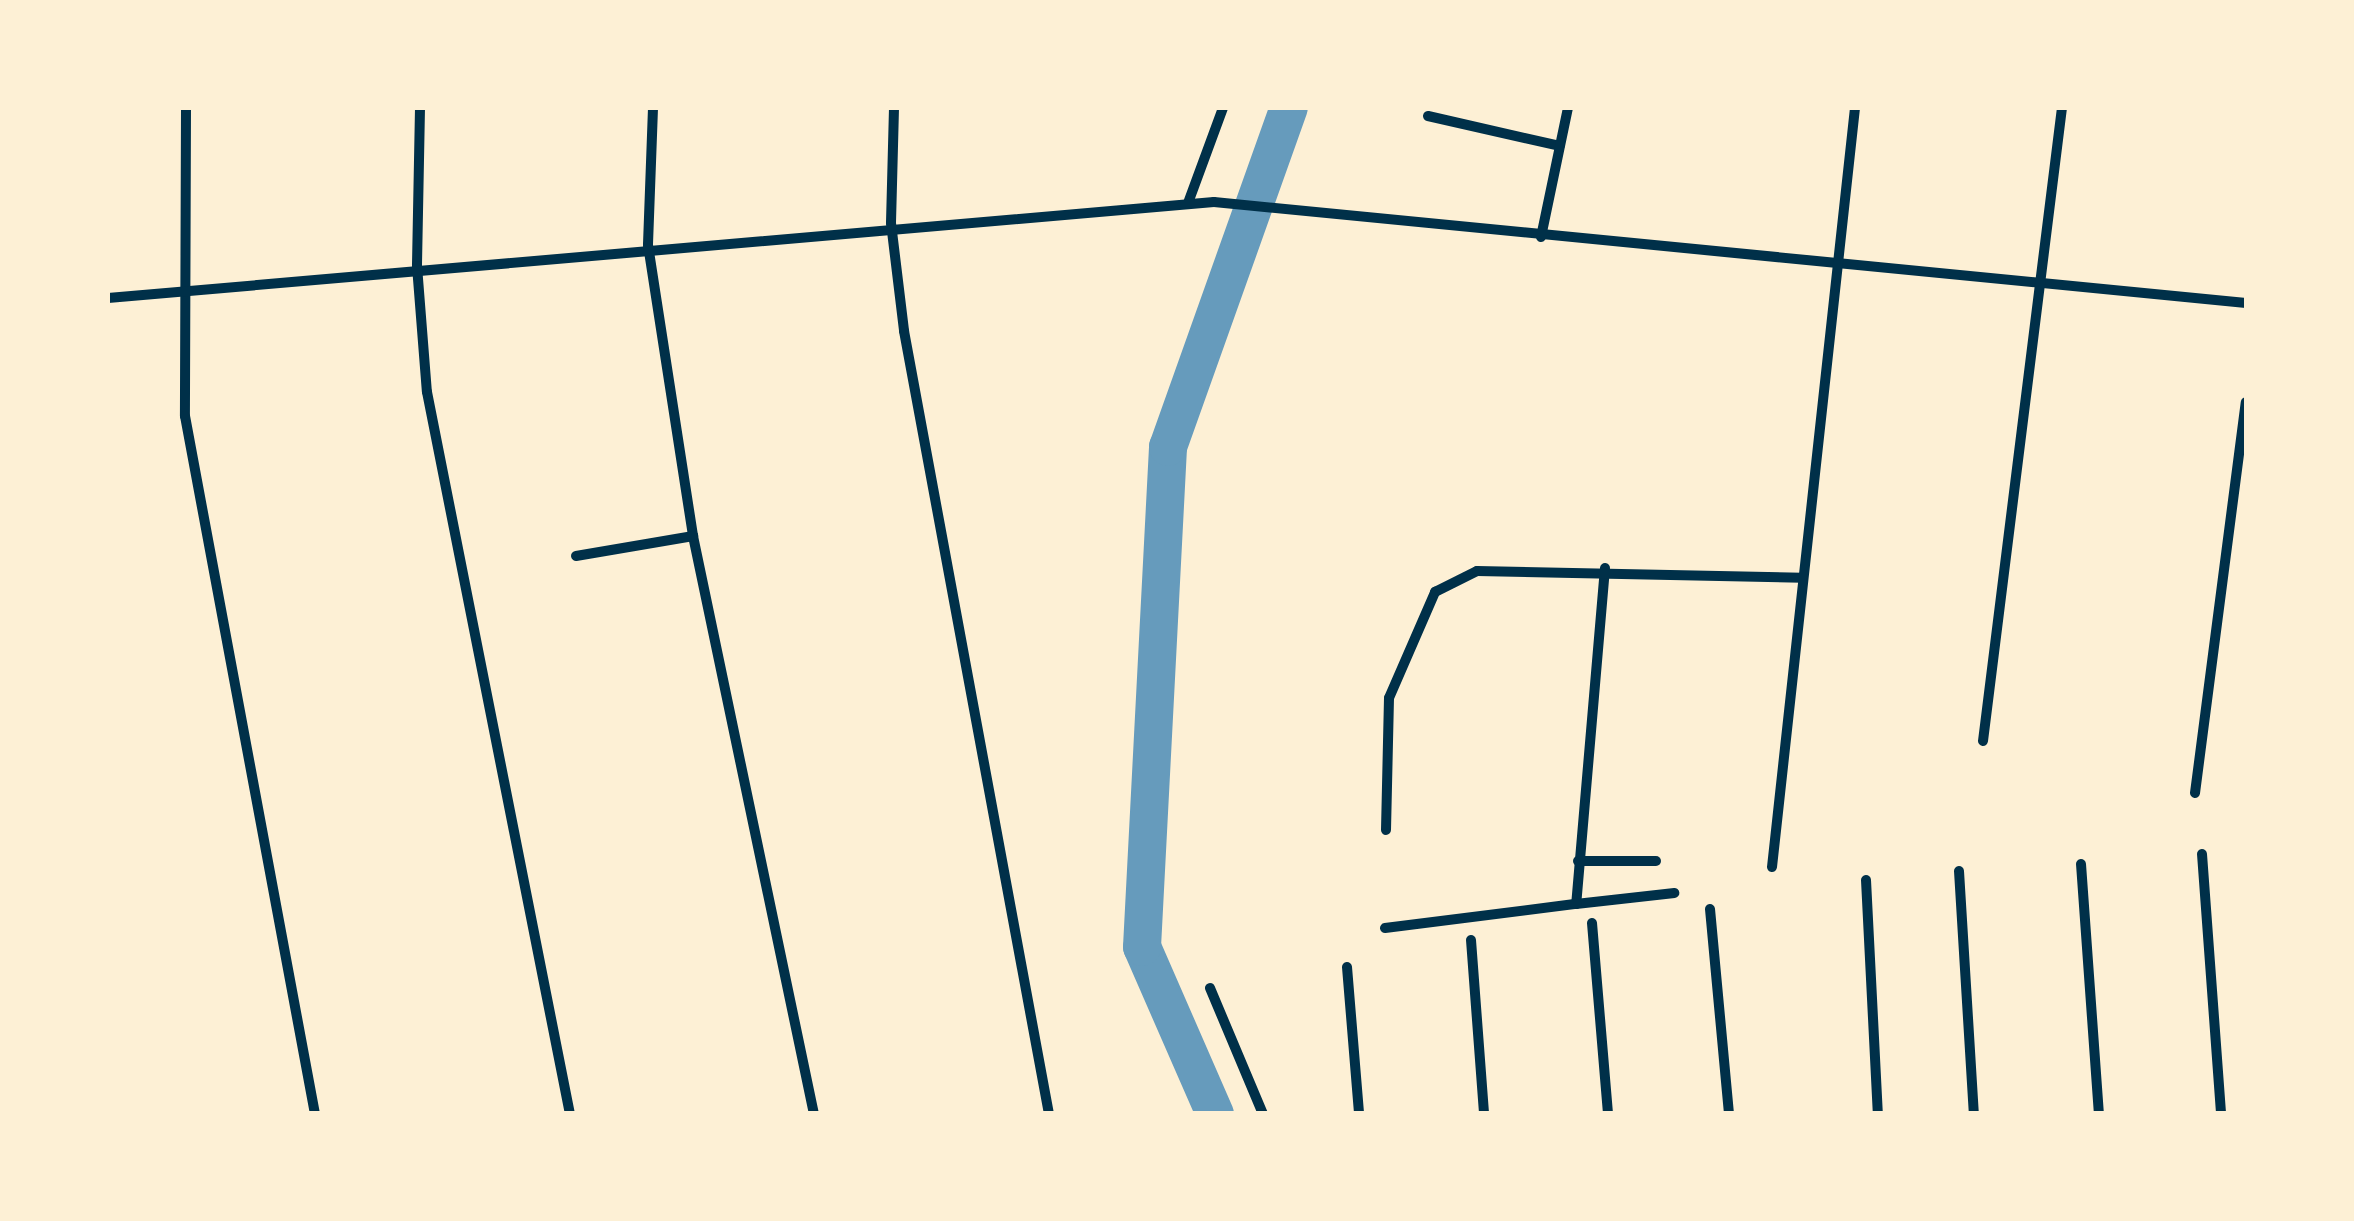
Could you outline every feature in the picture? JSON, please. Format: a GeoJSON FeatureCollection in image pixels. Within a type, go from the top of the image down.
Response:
{"type":"FeatureCollection","features":[{"type":"Feature","properties":{"kind":"street"},"geometry":{"type":"LineString","coordinates":[[186,108],[180,287],[198,514],[315,1114]]}},
{"type":"Feature","properties":{"kind":"street"},"geometry":{"type":"LineString","coordinates":[[420,108],[417,266],[440,468],[570,1114]]}},
{"type":"Feature","properties":{"kind":"street"},"geometry":{"type":"LineString","coordinates":[[653,108],[648,245],[694,536],[814,1114]]}},
{"type":"Feature","properties":{"kind":"street"},"geometry":{"type":"LineString","coordinates":[[894,108],[891,223],[1050,1114]]}},
{"type":"Feature","properties":{"kind":"street"},"geometry":{"type":"LineString","coordinates":[[1188,204],[1223,108]]}},
{"type":"Feature","properties":{"kind":"street"},"geometry":{"type":"LineString","coordinates":[[1540,237],[1568,108]]}},
{"type":"Feature","properties":{"kind":"street"},"geometry":{"type":"LineString","coordinates":[[1772,867],[1855,108]]}},
{"type":"Feature","properties":{"kind":"street"},"geometry":{"type":"LineString","coordinates":[[1984,741],[2035,285],[2062,108]]}},
{"type":"Feature","properties":{"kind":"street"},"geometry":{"type":"LineString","coordinates":[[1428,116],[1560,146]]}},
{"type":"Feature","properties":{"kind":"street"},"geometry":{"type":"LineString","coordinates":[[108,298],[180,287],[891,223],[1214,202],[1286,204],[1540,237],[2246,303]]}},
{"type":"Feature","properties":{"kind":"street"},"geometry":{"type":"LineString","coordinates":[[2195,793],[2246,402]]}},
{"type":"Feature","properties":{"kind":"street"},"geometry":{"type":"LineString","coordinates":[[576,556],[694,536]]}},
{"type":"Feature","properties":{"kind":"street"},"geometry":{"type":"LineString","coordinates":[[1386,830],[1392,683],[1435,592],[1477,571],[1605,568],[1802,578]]}},
{"type":"Feature","properties":{"kind":"street"},"geometry":{"type":"LineString","coordinates":[[1576,904],[1605,568]]}},
{"type":"Feature","properties":{"kind":"street"},"geometry":{"type":"LineString","coordinates":[[2202,854],[2221,1114]]}},
{"type":"Feature","properties":{"kind":"street"},"geometry":{"type":"LineString","coordinates":[[1578,862],[1656,861]]}},
{"type":"Feature","properties":{"kind":"street"},"geometry":{"type":"LineString","coordinates":[[2081,864],[2099,1114]]}},
{"type":"Feature","properties":{"kind":"street"},"geometry":{"type":"LineString","coordinates":[[1960,871],[1974,1114]]}},
{"type":"Feature","properties":{"kind":"street"},"geometry":{"type":"LineString","coordinates":[[1866,880],[1878,1114]]}},
{"type":"Feature","properties":{"kind":"street"},"geometry":{"type":"LineString","coordinates":[[1384,928],[1674,893]]}},
{"type":"Feature","properties":{"kind":"street"},"geometry":{"type":"LineString","coordinates":[[1710,909],[1729,1114]]}},
{"type":"Feature","properties":{"kind":"street"},"geometry":{"type":"LineString","coordinates":[[1592,923],[1608,1114]]}},
{"type":"Feature","properties":{"kind":"street"},"geometry":{"type":"LineString","coordinates":[[1471,940],[1484,1114]]}},
{"type":"Feature","properties":{"kind":"street"},"geometry":{"type":"LineString","coordinates":[[1348,967],[1360,1114]]}},
{"type":"Feature","properties":{"kind":"street"},"geometry":{"type":"LineString","coordinates":[[1210,988],[1262,1114]]}},
{"type":"Feature","properties":{"kind":"waterway"},"geometry":{"type":"LineString","coordinates":[[1215,1114],[1142,947],[1168,447],[1289,108]]}}]}
